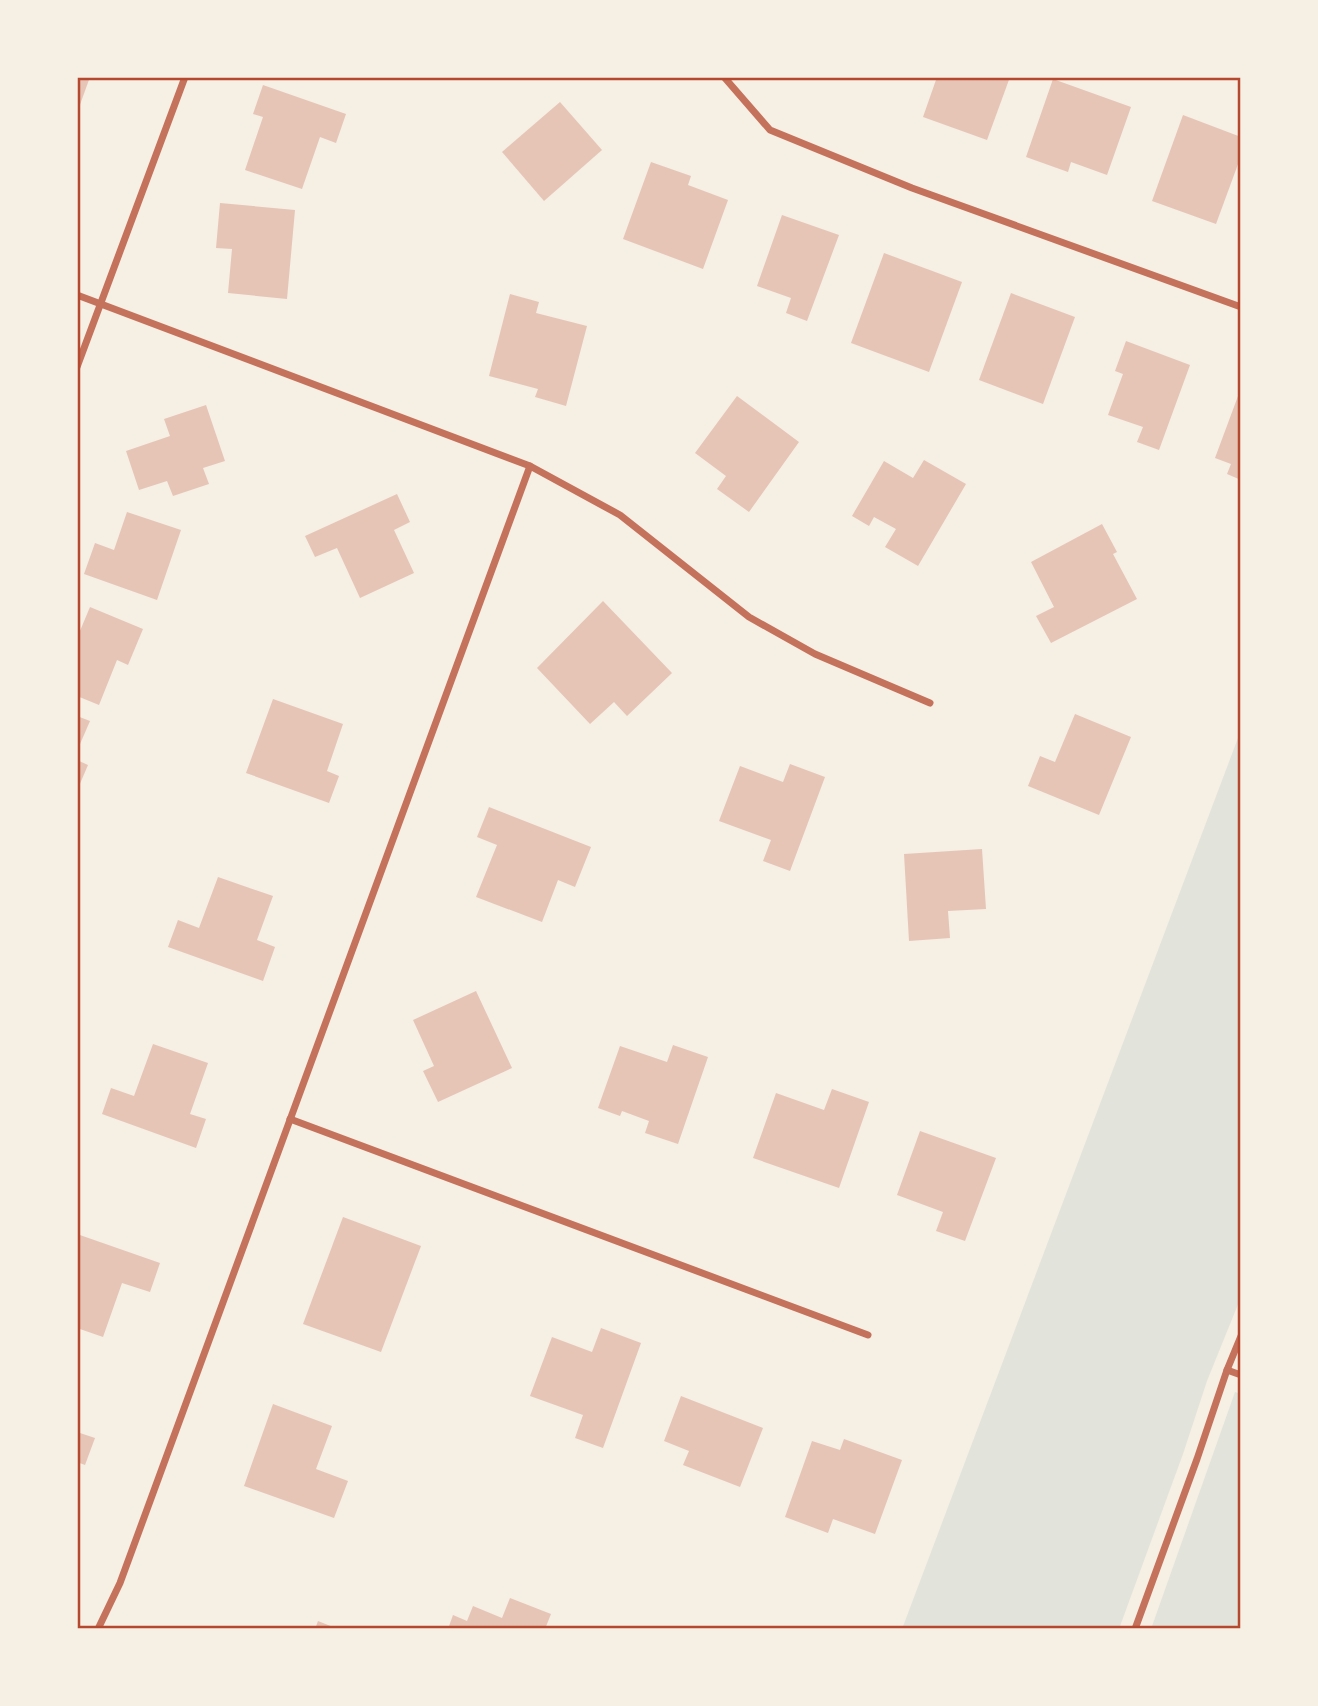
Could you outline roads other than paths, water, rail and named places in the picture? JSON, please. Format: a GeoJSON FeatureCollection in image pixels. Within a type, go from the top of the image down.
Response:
{"type":"FeatureCollection","features":[{"type":"Feature","properties":{"kind":"street"},"geometry":{"type":"LineString","coordinates":[[77,367],[185,77]]}},
{"type":"Feature","properties":{"kind":"street"},"geometry":{"type":"LineString","coordinates":[[724,77],[770,130],[912,188],[1241,307]]}},
{"type":"Feature","properties":{"kind":"street"},"geometry":{"type":"LineString","coordinates":[[77,295],[530,466],[620,515],[749,617],[815,654],[930,703]]}},
{"type":"Feature","properties":{"kind":"street"},"geometry":{"type":"LineString","coordinates":[[98,1629],[120,1583],[530,466]]}},
{"type":"Feature","properties":{"kind":"street"},"geometry":{"type":"LineString","coordinates":[[290,1119],[868,1335]]}},
{"type":"Feature","properties":{"kind":"street"},"geometry":{"type":"LineString","coordinates":[[1135,1629],[1241,1336]]}},
{"type":"Feature","properties":{"kind":"street"},"geometry":{"type":"LineString","coordinates":[[1227,1370],[1241,1375]]}}]}
